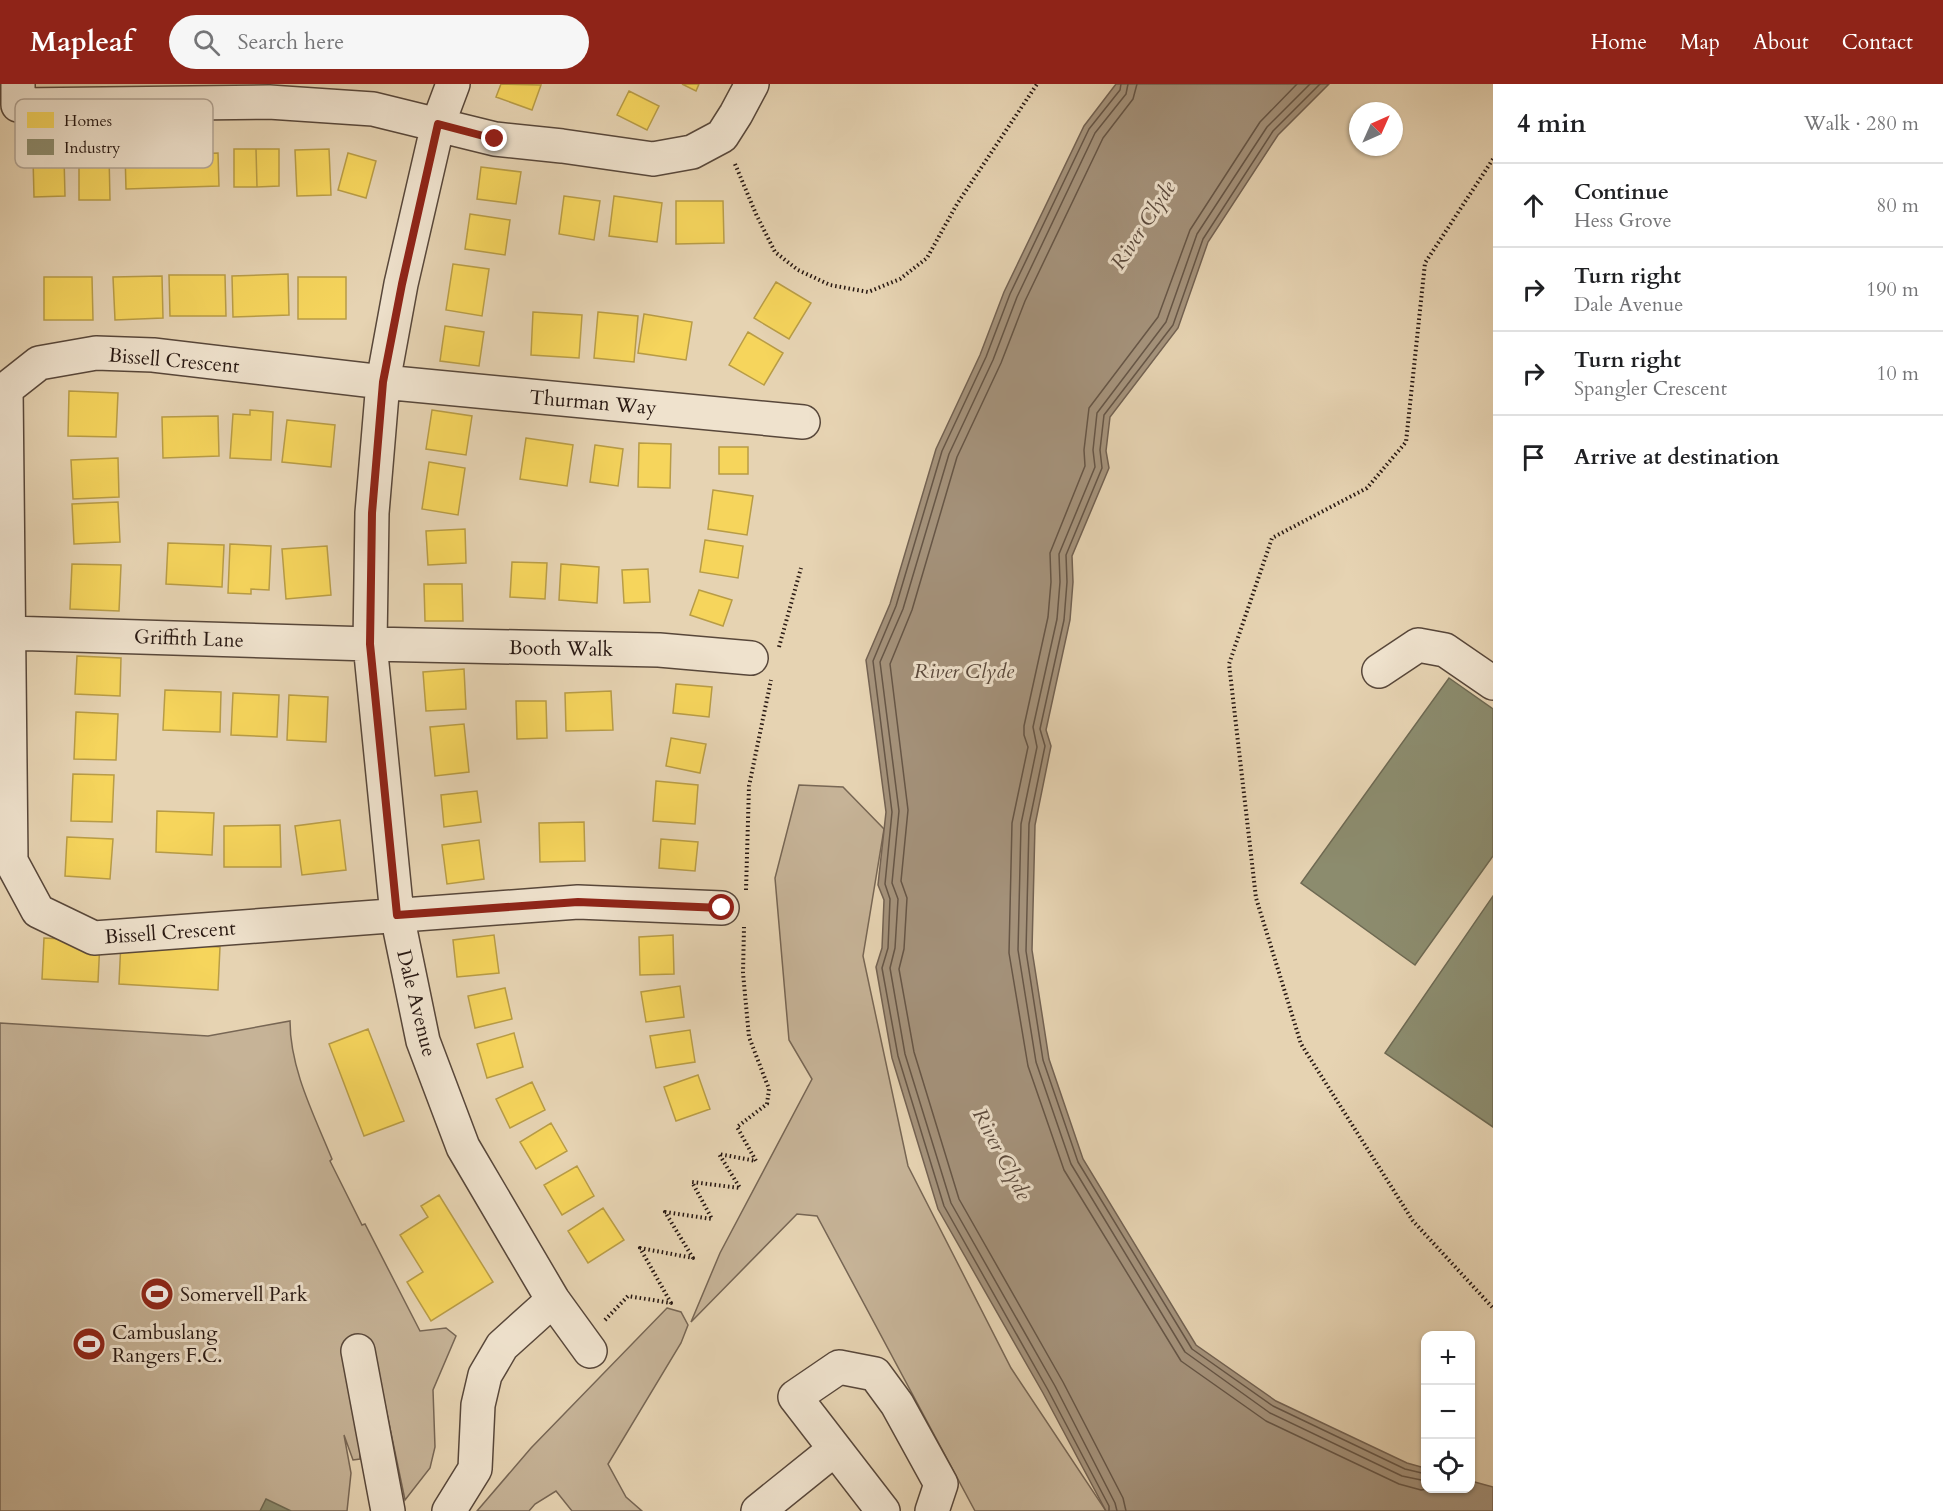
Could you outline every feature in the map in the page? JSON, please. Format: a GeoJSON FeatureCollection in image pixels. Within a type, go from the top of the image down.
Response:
{"type":"FeatureCollection","features":[{"type":"Feature","properties":{"kind":"street","name":"Dale Avenue"},"geometry":{"type":"LineString","coordinates":[[453,84],[438,124],[402,284],[383,382],[372,513],[370,644],[397,915],[423,1041],[463,1147],[553,1300],[587,1347]]}},
{"type":"Feature","properties":{"kind":"street"},"geometry":{"type":"LineString","coordinates":[[213,103],[269,102],[373,109],[495,139],[653,159],[692,152],[722,136],[752,84]]}},
{"type":"Feature","properties":{"kind":"street","name":"Bissell Crescent"},"geometry":{"type":"LineString","coordinates":[[383,382],[153,355],[96,353],[39,363],[6,389],[10,861],[38,911],[94,938],[578,902],[737,909]]}},
{"type":"Feature","properties":{"kind":"street","name":"Thurman Way"},"geometry":{"type":"LineString","coordinates":[[383,382],[803,422]]}},
{"type":"Feature","properties":{"kind":"street","name":"Griffith Lane"},"geometry":{"type":"LineString","coordinates":[[8,633],[370,644]]}},
{"type":"Feature","properties":{"kind":"street","name":"Booth Walk"},"geometry":{"type":"LineString","coordinates":[[370,644],[659,650],[768,659]]}},
{"type":"Feature","properties":{"kind":"street"},"geometry":{"type":"LineString","coordinates":[[1379,670],[1418,645],[1445,650],[1493,684]]}},
{"type":"Feature","properties":{"kind":"street"},"geometry":{"type":"LineString","coordinates":[[449,1511],[475,1469],[478,1405],[485,1375],[502,1346],[553,1300]]}},
{"type":"Feature","properties":{"kind":"street"},"geometry":{"type":"LineString","coordinates":[[358,1351],[388,1511]]}},
{"type":"Feature","properties":{"kind":"street"},"geometry":{"type":"LineString","coordinates":[[883,1511],[795,1397],[839,1367],[875,1374],[897,1404],[941,1484],[932,1511]]}},
{"type":"Feature","properties":{"kind":"street"},"geometry":{"type":"LineString","coordinates":[[758,1511],[835,1449]]}},
{"type":"Feature","properties":{"kind":"path"},"geometry":{"type":"LineString","coordinates":[[722,136],[756,214],[776,252],[798,270],[830,285],[868,292],[900,279],[927,258],[957,204],[1037,84]]}},
{"type":"Feature","properties":{"kind":"path"},"geometry":{"type":"LineString","coordinates":[[1493,159],[1425,263],[1406,442],[1367,488],[1272,538],[1228,664],[1256,898],[1301,1044],[1413,1221],[1493,1308]]}},
{"type":"Feature","properties":{"kind":"path"},"geometry":{"type":"LineString","coordinates":[[587,1347],[628,1296],[671,1304],[640,1248],[693,1258],[665,1212],[712,1219],[692,1182],[740,1188],[719,1154],[756,1161],[737,1127],[766,1104],[769,1089],[749,1037],[737,909],[749,786],[768,659],[801,568]]}},
{"type":"Feature","properties":{"kind":"shaded area"},"geometry":{"type":"Polygon","coordinates":[[[799,785],[843,787],[884,829],[863,956],[908,1166],[1011,1368],[1106,1511],[975,1511],[817,1216],[797,1214],[691,1322],[720,1253],[812,1079],[789,1040],[775,878],[799,785]]]}},
{"type":"Feature","properties":{"kind":"shaded area","name":"Somervell Park"},"geometry":{"type":"Polygon","coordinates":[[[290,1021],[294,1057],[304,1092],[332,1159],[330,1161],[362,1225],[365,1224],[420,1331],[446,1328],[456,1336],[433,1390],[435,1447],[430,1468],[405,1500],[377,1366],[359,1425],[360,1459],[353,1460],[344,1435],[351,1473],[347,1511],[0,1511],[0,1023],[208,1036],[290,1021]]]}},
{"type":"Feature","properties":{"kind":"shaded area"},"geometry":{"type":"Polygon","coordinates":[[[667,1308],[681,1312],[688,1325],[681,1343],[608,1464],[626,1497],[642,1511],[572,1511],[556,1491],[535,1504],[529,1511],[477,1511],[531,1448],[667,1308]]]}},
{"type":"Feature","properties":{"kind":"water","name":"River Clyde"},"geometry":{"type":"Polygon","coordinates":[[[1116,84],[1329,84],[1278,135],[1208,242],[1178,328],[1110,417],[1106,451],[1109,468],[1072,556],[1073,582],[1070,620],[1046,730],[1051,746],[1035,825],[1032,950],[1049,1059],[1083,1159],[1196,1345],[1276,1401],[1407,1463],[1421,1467],[1421,1493],[1475,1493],[1475,1482],[1493,1487],[1493,1511],[1106,1511],[1043,1393],[938,1209],[892,1058],[876,967],[882,948],[884,900],[878,885],[886,812],[866,660],[890,604],[936,449],[980,355],[1004,292],[1084,126],[1116,84]]]}},
{"type":"Feature","properties":{"kind":"building: Homes"},"geometry":{"type":"Polygon","coordinates":[[[501,84],[541,85],[532,110],[496,97],[501,84]]]}},
{"type":"Feature","properties":{"kind":"building: Homes"},"geometry":{"type":"Polygon","coordinates":[[[682,84],[699,84],[696,91],[682,84]]]}},
{"type":"Feature","properties":{"kind":"building: Homes"},"geometry":{"type":"Polygon","coordinates":[[[629,91],[659,106],[647,130],[617,115],[629,91]]]}},
{"type":"Feature","properties":{"kind":"building: Homes"},"geometry":{"type":"Polygon","coordinates":[[[234,149],[256,149],[257,187],[234,187],[234,149]]]}},
{"type":"Feature","properties":{"kind":"building: Homes"},"geometry":{"type":"Polygon","coordinates":[[[256,149],[279,149],[279,186],[257,187],[256,149]]]}},
{"type":"Feature","properties":{"kind":"building: Homes"},"geometry":{"type":"Polygon","coordinates":[[[329,149],[331,195],[297,196],[295,150],[329,149]]]}},
{"type":"Feature","properties":{"kind":"building: Homes"},"geometry":{"type":"Polygon","coordinates":[[[213,153],[218,153],[219,186],[126,189],[125,168],[213,168],[213,153]]]}},
{"type":"Feature","properties":{"kind":"building: Homes"},"geometry":{"type":"Polygon","coordinates":[[[348,153],[376,161],[366,198],[338,190],[348,153]]]}},
{"type":"Feature","properties":{"kind":"building: Homes"},"geometry":{"type":"Polygon","coordinates":[[[481,167],[521,172],[516,204],[477,199],[481,167]]]}},
{"type":"Feature","properties":{"kind":"building: Homes"},"geometry":{"type":"Polygon","coordinates":[[[33,168],[64,168],[65,196],[34,197],[33,168]]]}},
{"type":"Feature","properties":{"kind":"building: Homes"},"geometry":{"type":"Polygon","coordinates":[[[79,168],[109,168],[110,200],[79,200],[79,168]]]}},
{"type":"Feature","properties":{"kind":"building: Homes"},"geometry":{"type":"Polygon","coordinates":[[[564,196],[600,201],[594,240],[559,234],[564,196]]]}},
{"type":"Feature","properties":{"kind":"building: Homes"},"geometry":{"type":"Polygon","coordinates":[[[614,196],[662,203],[657,242],[609,236],[614,196]]]}},
{"type":"Feature","properties":{"kind":"building: Homes"},"geometry":{"type":"Polygon","coordinates":[[[676,201],[723,201],[724,243],[676,244],[676,201]]]}},
{"type":"Feature","properties":{"kind":"building: Homes"},"geometry":{"type":"Polygon","coordinates":[[[470,214],[510,220],[505,255],[465,249],[470,214]]]}},
{"type":"Feature","properties":{"kind":"building: Homes"},"geometry":{"type":"Polygon","coordinates":[[[453,264],[489,269],[482,316],[446,310],[453,264]]]}},
{"type":"Feature","properties":{"kind":"building: Homes"},"geometry":{"type":"Polygon","coordinates":[[[288,274],[289,315],[233,317],[232,276],[288,274]]]}},
{"type":"Feature","properties":{"kind":"building: Homes"},"geometry":{"type":"Polygon","coordinates":[[[169,275],[225,275],[226,316],[170,316],[169,275]]]}},
{"type":"Feature","properties":{"kind":"building: Homes"},"geometry":{"type":"Polygon","coordinates":[[[162,276],[163,318],[115,320],[113,277],[162,276]]]}},
{"type":"Feature","properties":{"kind":"building: Homes"},"geometry":{"type":"Polygon","coordinates":[[[44,277],[92,277],[93,320],[44,320],[44,277]]]}},
{"type":"Feature","properties":{"kind":"building: Homes"},"geometry":{"type":"Polygon","coordinates":[[[298,277],[346,277],[346,319],[298,319],[298,277]]]}},
{"type":"Feature","properties":{"kind":"building: Homes"},"geometry":{"type":"Polygon","coordinates":[[[776,282],[811,303],[789,339],[754,318],[776,282]]]}},
{"type":"Feature","properties":{"kind":"building: Homes"},"geometry":{"type":"Polygon","coordinates":[[[533,312],[582,315],[579,358],[531,355],[533,312]]]}},
{"type":"Feature","properties":{"kind":"building: Homes"},"geometry":{"type":"Polygon","coordinates":[[[598,312],[638,316],[634,362],[594,358],[598,312]]]}},
{"type":"Feature","properties":{"kind":"building: Homes"},"geometry":{"type":"Polygon","coordinates":[[[644,314],[692,322],[686,360],[638,353],[644,314]]]}},
{"type":"Feature","properties":{"kind":"building: Homes"},"geometry":{"type":"Polygon","coordinates":[[[445,326],[484,332],[479,366],[440,361],[445,326]]]}},
{"type":"Feature","properties":{"kind":"building: Homes"},"geometry":{"type":"Polygon","coordinates":[[[748,332],[783,353],[764,385],[729,365],[748,332]]]}},
{"type":"Feature","properties":{"kind":"building: Homes"},"geometry":{"type":"Polygon","coordinates":[[[69,391],[118,393],[116,437],[68,436],[69,391]]]}},
{"type":"Feature","properties":{"kind":"building: Homes"},"geometry":{"type":"Polygon","coordinates":[[[250,410],[273,412],[271,460],[230,458],[233,414],[250,415],[250,410]]]}},
{"type":"Feature","properties":{"kind":"building: Homes"},"geometry":{"type":"Polygon","coordinates":[[[432,410],[472,416],[466,455],[426,449],[432,410]]]}},
{"type":"Feature","properties":{"kind":"building: Homes"},"geometry":{"type":"Polygon","coordinates":[[[218,416],[219,456],[163,458],[162,417],[218,416]]]}},
{"type":"Feature","properties":{"kind":"building: Homes"},"geometry":{"type":"Polygon","coordinates":[[[287,420],[335,425],[331,467],[282,462],[287,420]]]}},
{"type":"Feature","properties":{"kind":"building: Homes"},"geometry":{"type":"Polygon","coordinates":[[[526,438],[573,445],[567,486],[520,479],[526,438]]]}},
{"type":"Feature","properties":{"kind":"building: Homes"},"geometry":{"type":"Polygon","coordinates":[[[639,443],[671,444],[670,488],[638,487],[639,443]]]}},
{"type":"Feature","properties":{"kind":"building: Homes"},"geometry":{"type":"Polygon","coordinates":[[[595,445],[623,449],[618,486],[590,482],[595,445]]]}},
{"type":"Feature","properties":{"kind":"building: Homes"},"geometry":{"type":"Polygon","coordinates":[[[719,447],[748,447],[748,474],[719,474],[719,447]]]}},
{"type":"Feature","properties":{"kind":"building: Homes"},"geometry":{"type":"Polygon","coordinates":[[[118,458],[119,497],[73,499],[71,460],[118,458]]]}},
{"type":"Feature","properties":{"kind":"building: Homes"},"geometry":{"type":"Polygon","coordinates":[[[429,462],[465,468],[458,515],[422,509],[429,462]]]}},
{"type":"Feature","properties":{"kind":"building: Homes"},"geometry":{"type":"Polygon","coordinates":[[[713,490],[753,496],[747,535],[708,529],[713,490]]]}},
{"type":"Feature","properties":{"kind":"building: Homes"},"geometry":{"type":"Polygon","coordinates":[[[118,502],[120,542],[74,544],[72,504],[118,502]]]}},
{"type":"Feature","properties":{"kind":"building: Homes"},"geometry":{"type":"Polygon","coordinates":[[[465,529],[466,563],[428,565],[426,531],[465,529]]]}},
{"type":"Feature","properties":{"kind":"building: Homes"},"geometry":{"type":"Polygon","coordinates":[[[705,540],[743,546],[738,578],[700,572],[705,540]]]}},
{"type":"Feature","properties":{"kind":"building: Homes"},"geometry":{"type":"Polygon","coordinates":[[[168,543],[224,545],[222,587],[166,584],[168,543]]]}},
{"type":"Feature","properties":{"kind":"building: Homes"},"geometry":{"type":"Polygon","coordinates":[[[230,544],[271,546],[269,590],[251,589],[251,594],[228,593],[230,544]]]}},
{"type":"Feature","properties":{"kind":"building: Homes"},"geometry":{"type":"Polygon","coordinates":[[[327,546],[331,595],[286,599],[282,549],[327,546]]]}},
{"type":"Feature","properties":{"kind":"building: Homes"},"geometry":{"type":"Polygon","coordinates":[[[512,562],[547,563],[545,599],[510,597],[512,562]]]}},
{"type":"Feature","properties":{"kind":"building: Homes"},"geometry":{"type":"Polygon","coordinates":[[[72,564],[121,565],[119,611],[70,609],[72,564]]]}},
{"type":"Feature","properties":{"kind":"building: Homes"},"geometry":{"type":"Polygon","coordinates":[[[561,564],[599,567],[597,603],[559,600],[561,564]]]}},
{"type":"Feature","properties":{"kind":"building: Homes"},"geometry":{"type":"Polygon","coordinates":[[[648,569],[650,602],[624,603],[622,570],[648,569]]]}},
{"type":"Feature","properties":{"kind":"building: Homes"},"geometry":{"type":"Polygon","coordinates":[[[424,584],[462,584],[463,621],[425,621],[424,584]]]}},
{"type":"Feature","properties":{"kind":"building: Homes"},"geometry":{"type":"Polygon","coordinates":[[[699,590],[732,600],[723,626],[690,615],[699,590]]]}},
{"type":"Feature","properties":{"kind":"building: Homes"},"geometry":{"type":"Polygon","coordinates":[[[77,656],[121,658],[120,696],[75,694],[77,656]]]}},
{"type":"Feature","properties":{"kind":"building: Homes"},"geometry":{"type":"Polygon","coordinates":[[[464,669],[466,709],[426,711],[423,672],[464,669]]]}},
{"type":"Feature","properties":{"kind":"building: Homes"},"geometry":{"type":"Polygon","coordinates":[[[676,684],[712,687],[709,717],[673,713],[676,684]]]}},
{"type":"Feature","properties":{"kind":"building: Homes"},"geometry":{"type":"Polygon","coordinates":[[[165,690],[221,692],[220,732],[163,730],[165,690]]]}},
{"type":"Feature","properties":{"kind":"building: Homes"},"geometry":{"type":"Polygon","coordinates":[[[611,691],[613,730],[566,731],[565,693],[611,691]]]}},
{"type":"Feature","properties":{"kind":"building: Homes"},"geometry":{"type":"Polygon","coordinates":[[[233,693],[279,695],[277,737],[231,735],[233,693]]]}},
{"type":"Feature","properties":{"kind":"building: Homes"},"geometry":{"type":"Polygon","coordinates":[[[289,695],[328,697],[326,742],[287,740],[289,695]]]}},
{"type":"Feature","properties":{"kind":"building: Homes"},"geometry":{"type":"Polygon","coordinates":[[[516,701],[546,701],[547,738],[517,739],[516,701]]]}},
{"type":"Feature","properties":{"kind":"building: Homes"},"geometry":{"type":"Polygon","coordinates":[[[76,712],[118,714],[116,760],[74,759],[76,712]]]}},
{"type":"Feature","properties":{"kind":"building: Homes"},"geometry":{"type":"Polygon","coordinates":[[[464,724],[469,772],[435,776],[430,727],[464,724]]]}},
{"type":"Feature","properties":{"kind":"building: Homes"},"geometry":{"type":"Polygon","coordinates":[[[671,738],[706,744],[700,773],[666,766],[671,738]]]}},
{"type":"Feature","properties":{"kind":"building: Homes"},"geometry":{"type":"Polygon","coordinates":[[[73,774],[114,775],[112,822],[71,821],[73,774]]]}},
{"type":"Feature","properties":{"kind":"building: Homes"},"geometry":{"type":"Polygon","coordinates":[[[656,781],[698,785],[695,824],[653,821],[656,781]]]}},
{"type":"Feature","properties":{"kind":"building: Homes"},"geometry":{"type":"Polygon","coordinates":[[[477,791],[481,822],[444,827],[441,795],[477,791]]]}},
{"type":"Feature","properties":{"kind":"building: Homes"},"geometry":{"type":"Polygon","coordinates":[[[157,811],[214,813],[212,855],[156,852],[157,811]]]}},
{"type":"Feature","properties":{"kind":"building: Homes"},"geometry":{"type":"Polygon","coordinates":[[[340,820],[346,870],[302,875],[295,826],[340,820]]]}},
{"type":"Feature","properties":{"kind":"building: Homes"},"geometry":{"type":"Polygon","coordinates":[[[584,822],[585,861],[540,862],[539,823],[584,822]]]}},
{"type":"Feature","properties":{"kind":"building: Homes"},"geometry":{"type":"Polygon","coordinates":[[[280,825],[281,867],[224,867],[224,826],[280,825]]]}},
{"type":"Feature","properties":{"kind":"building: Homes"},"geometry":{"type":"Polygon","coordinates":[[[67,837],[113,839],[110,879],[65,876],[67,837]]]}},
{"type":"Feature","properties":{"kind":"building: Homes"},"geometry":{"type":"Polygon","coordinates":[[[661,839],[698,842],[695,871],[659,868],[661,839]]]}},
{"type":"Feature","properties":{"kind":"building: Homes"},"geometry":{"type":"Polygon","coordinates":[[[479,840],[484,879],[447,884],[442,845],[479,840]]]}},
{"type":"Feature","properties":{"kind":"building: Homes"},"geometry":{"type":"Polygon","coordinates":[[[494,935],[499,973],[457,977],[453,940],[494,935]]]}},
{"type":"Feature","properties":{"kind":"building: Homes"},"geometry":{"type":"Polygon","coordinates":[[[673,935],[674,974],[640,975],[639,937],[673,935]]]}},
{"type":"Feature","properties":{"kind":"building: Homes"},"geometry":{"type":"Polygon","coordinates":[[[44,938],[100,941],[98,982],[42,979],[44,938]]]}},
{"type":"Feature","properties":{"kind":"building: Homes"},"geometry":{"type":"Polygon","coordinates":[[[121,941],[220,947],[218,990],[119,984],[121,941]]]}},
{"type":"Feature","properties":{"kind":"building: Homes"},"geometry":{"type":"Polygon","coordinates":[[[680,986],[684,1017],[646,1022],[641,992],[680,986]]]}},
{"type":"Feature","properties":{"kind":"building: Homes"},"geometry":{"type":"Polygon","coordinates":[[[505,988],[512,1019],[475,1028],[468,996],[505,988]]]}},
{"type":"Feature","properties":{"kind":"building: Homes"},"geometry":{"type":"Polygon","coordinates":[[[368,1029],[404,1121],[364,1136],[329,1044],[368,1029]]]}},
{"type":"Feature","properties":{"kind":"building: Homes"},"geometry":{"type":"Polygon","coordinates":[[[690,1030],[695,1062],[656,1068],[650,1036],[690,1030]]]}},
{"type":"Feature","properties":{"kind":"building: Homes"},"geometry":{"type":"Polygon","coordinates":[[[514,1033],[523,1067],[487,1078],[477,1044],[514,1033]]]}},
{"type":"Feature","properties":{"kind":"building: Homes"},"geometry":{"type":"Polygon","coordinates":[[[698,1075],[710,1109],[676,1121],[664,1087],[698,1075]]]}},
{"type":"Feature","properties":{"kind":"building: Homes"},"geometry":{"type":"Polygon","coordinates":[[[532,1082],[545,1110],[510,1128],[496,1099],[532,1082]]]}},
{"type":"Feature","properties":{"kind":"building: Homes"},"geometry":{"type":"Polygon","coordinates":[[[551,1123],[567,1151],[536,1169],[520,1142],[551,1123]]]}},
{"type":"Feature","properties":{"kind":"building: Homes"},"geometry":{"type":"Polygon","coordinates":[[[577,1166],[594,1196],[562,1215],[544,1185],[577,1166]]]}},
{"type":"Feature","properties":{"kind":"building: Homes"},"geometry":{"type":"Polygon","coordinates":[[[439,1195],[493,1282],[431,1321],[407,1282],[423,1272],[400,1235],[428,1217],[421,1206],[439,1195]]]}},
{"type":"Feature","properties":{"kind":"building: Homes"},"geometry":{"type":"Polygon","coordinates":[[[603,1208],[624,1240],[588,1263],[568,1231],[603,1208]]]}},
{"type":"Feature","properties":{"kind":"building: Industry"},"geometry":{"type":"Polygon","coordinates":[[[1449,678],[1493,709],[1493,856],[1415,965],[1301,883],[1449,678]]]}},
{"type":"Feature","properties":{"kind":"building: Industry"},"geometry":{"type":"Polygon","coordinates":[[[1493,896],[1493,1127],[1385,1053],[1493,896]]]}},
{"type":"Feature","properties":{"kind":"building: Industry"},"geometry":{"type":"Polygon","coordinates":[[[266,1499],[291,1511],[260,1511],[266,1499]]]}},
{"type":"Feature","properties":{"kind":"place","name":"Somervell Park"},"geometry":{"type":"Point","coordinates":[157,1294]}},
{"type":"Feature","properties":{"kind":"place","name":"Cambuslang Rangers F.C."},"geometry":{"type":"Point","coordinates":[89,1344]}},
{"type":"Feature","properties":{"kind":"route"},"geometry":{"type":"LineString","coordinates":[[495,139],[438,124],[402,284],[383,382],[372,513],[370,644],[397,915],[578,902],[722,908]]}}]}
